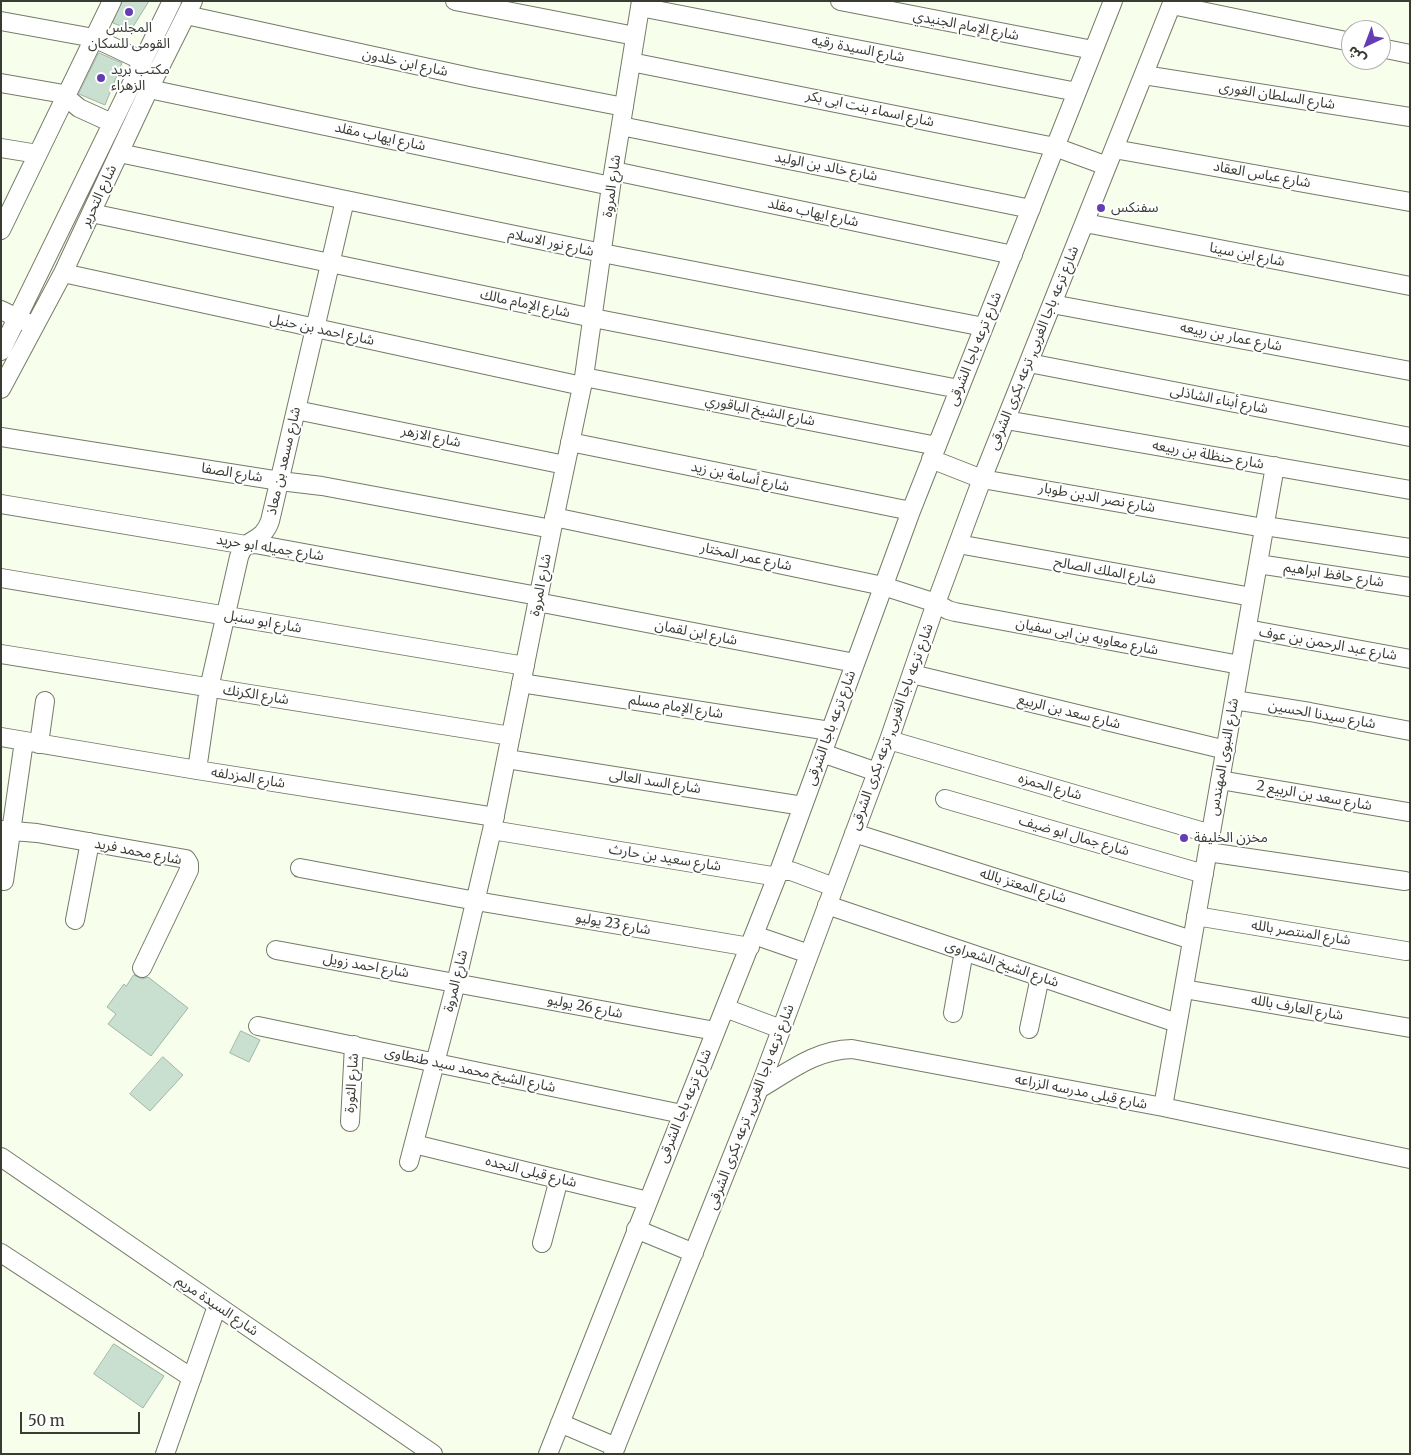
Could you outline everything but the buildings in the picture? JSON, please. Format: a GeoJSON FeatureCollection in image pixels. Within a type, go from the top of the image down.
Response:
{"type":"FeatureCollection","features":[{"type":"Feature","properties":{"kind":"street"},"geometry":{"type":"LineString","coordinates":[[2,228],[112,1]]}},
{"type":"Feature","properties":{"kind":"street","name":"شارع التحرير"},"geometry":{"type":"LineString","coordinates":[[1,351],[172,1]]}},
{"type":"Feature","properties":{"kind":"street"},"geometry":{"type":"LineString","coordinates":[[456,1],[635,36]]}},
{"type":"Feature","properties":{"kind":"street","name":"شارع الإمام الجنيدي"},"geometry":{"type":"LineString","coordinates":[[840,1],[1093,50]]}},
{"type":"Feature","properties":{"kind":"street","name":"شارع ترعه باجا الشرقى"},"geometry":{"type":"LineString","coordinates":[[548,1454],[752,941],[934,452],[1113,1]]}},
{"type":"Feature","properties":{"kind":"street"},"geometry":{"type":"LineString","coordinates":[[1173,3],[1341,40]]}},
{"type":"Feature","properties":{"kind":"street","name":"شارع ترعه باجا الغربى, ترعه بكرى الشرقى"},"geometry":{"type":"LineString","coordinates":[[614,1450],[782,1029],[889,740],[936,603],[982,478],[1173,3]]}},
{"type":"Feature","properties":{"kind":"street","name":"شارع المروة"},"geometry":{"type":"LineString","coordinates":[[409,1162],[456,983],[494,824],[553,523],[583,382],[640,4]]}},
{"type":"Feature","properties":{"kind":"street","name":"شارع السيدة رقيه"},"geometry":{"type":"LineString","coordinates":[[640,4],[1077,92]]}},
{"type":"Feature","properties":{"kind":"street","name":"شارع التحرير"},"geometry":{"type":"LineString","coordinates":[[1,389],[63,273],[189,8]]}},
{"type":"Feature","properties":{"kind":"street","name":"شارع ابن خلدون"},"geometry":{"type":"LineString","coordinates":[[189,8],[456,74],[624,107]]}},
{"type":"Feature","properties":{"kind":"street"},"geometry":{"type":"LineString","coordinates":[[1,21],[94,38],[143,61]]}},
{"type":"Feature","properties":{"kind":"street"},"geometry":{"type":"LineString","coordinates":[[1391,50],[1410,54]]}},
{"type":"Feature","properties":{"kind":"street","name":"شارع اسماء بنت ابى بكر"},"geometry":{"type":"LineString","coordinates":[[631,62],[1055,147],[1108,166]]}},
{"type":"Feature","properties":{"kind":"street","name":"شارع السلطان الغورى"},"geometry":{"type":"LineString","coordinates":[[1144,75],[1410,117]]}},
{"type":"Feature","properties":{"kind":"street"},"geometry":{"type":"LineString","coordinates":[[1,83],[58,93],[79,108],[112,123]]}},
{"type":"Feature","properties":{"kind":"street","name":"شارع ايهاب مقلد"},"geometry":{"type":"LineString","coordinates":[[149,89],[1012,255]]}},
{"type":"Feature","properties":{"kind":"street","name":"شارع خالد بن الوليد"},"geometry":{"type":"LineString","coordinates":[[621,126],[1031,209]]}},
{"type":"Feature","properties":{"kind":"street"},"geometry":{"type":"LineString","coordinates":[[1,148],[38,154]]}},
{"type":"Feature","properties":{"kind":"street","name":"شارع عباس العقاد"},"geometry":{"type":"LineString","coordinates":[[1114,149],[1410,202]]}},
{"type":"Feature","properties":{"kind":"street","name":"شارع نور الاسلام"},"geometry":{"type":"LineString","coordinates":[[119,153],[602,253],[984,327]]}},
{"type":"Feature","properties":{"kind":"street","name":"شارع مسعد بن معاذ"},"geometry":{"type":"LineString","coordinates":[[246,544],[261,537],[267,530],[345,200]]}},
{"type":"Feature","properties":{"kind":"street","name":"شارع الإمام مالك"},"geometry":{"type":"LineString","coordinates":[[91,213],[593,318],[959,389]]}},
{"type":"Feature","properties":{"kind":"street","name":"شارع ابن سينا"},"geometry":{"type":"LineString","coordinates":[[1085,223],[1410,286]]}},
{"type":"Feature","properties":{"kind":"street","name":"شارع احمد بن حنبل"},"geometry":{"type":"LineString","coordinates":[[63,273],[315,328],[583,382]]}},
{"type":"Feature","properties":{"kind":"street","name":"شارع عمار بن ربيعه"},"geometry":{"type":"LineString","coordinates":[[1052,304],[1410,371]]}},
{"type":"Feature","properties":{"kind":"street"},"geometry":{"type":"LineString","coordinates":[[1,310],[35,327]]}},
{"type":"Feature","properties":{"kind":"street","name":"شارع أبناء الشاذلى"},"geometry":{"type":"LineString","coordinates":[[1029,363],[1410,437]]}},
{"type":"Feature","properties":{"kind":"street","name":"شارع الشيخ الباقوري"},"geometry":{"type":"LineString","coordinates":[[583,382],[934,452]]}},
{"type":"Feature","properties":{"kind":"street","name":"شارع الازهر"},"geometry":{"type":"LineString","coordinates":[[296,410],[565,465]]}},
{"type":"Feature","properties":{"kind":"street","name":"شارع حنظلة بن ربيعه"},"geometry":{"type":"LineString","coordinates":[[1006,420],[1410,490]]}},
{"type":"Feature","properties":{"kind":"street","name":"شارع الصفا"},"geometry":{"type":"LineString","coordinates":[[1,437],[553,523]]}},
{"type":"Feature","properties":{"kind":"street","name":"شارع أسامة بن زيد"},"geometry":{"type":"LineString","coordinates":[[570,442],[911,512]]}},
{"type":"Feature","properties":{"kind":"street","name":"شارع نصر الدين طوبار"},"geometry":{"type":"LineString","coordinates":[[934,452],[982,478],[1265,527],[1410,548]]}},
{"type":"Feature","properties":{"kind":"street","name":"شارع النبوى المهندس"},"geometry":{"type":"LineString","coordinates":[[1163,1107],[1275,466]]}},
{"type":"Feature","properties":{"kind":"street","name":"شارع جميله ابو حريد"},"geometry":{"type":"LineString","coordinates":[[1,504],[255,544],[538,599]]}},
{"type":"Feature","properties":{"kind":"street","name":"شارع عمر المختار"},"geometry":{"type":"LineString","coordinates":[[553,523],[883,586],[936,603]]}},
{"type":"Feature","properties":{"kind":"street"},"geometry":{"type":"LineString","coordinates":[[197,770],[209,688],[241,550],[246,544]]}},
{"type":"Feature","properties":{"kind":"street","name":"شارع الملك الصالح"},"geometry":{"type":"LineString","coordinates":[[958,544],[1252,597]]}},
{"type":"Feature","properties":{"kind":"street","name":"شارع حافظ ابراهيم"},"geometry":{"type":"LineString","coordinates":[[1258,564],[1410,587]]}},
{"type":"Feature","properties":{"kind":"street","name":"شارع ابو سنبل"},"geometry":{"type":"LineString","coordinates":[[1,578],[525,666]]}},
{"type":"Feature","properties":{"kind":"street","name":"شارع ابن لقمان"},"geometry":{"type":"LineString","coordinates":[[538,599],[854,663]]}},
{"type":"Feature","properties":{"kind":"street","name":"شارع معاويه بن ابى سفيان"},"geometry":{"type":"LineString","coordinates":[[936,603],[955,612],[1240,665]]}},
{"type":"Feature","properties":{"kind":"street","name":"شارع عبد الرحمن بن عوف"},"geometry":{"type":"LineString","coordinates":[[1247,629],[1410,659]]}},
{"type":"Feature","properties":{"kind":"street","name":"شارع الكرنك"},"geometry":{"type":"LineString","coordinates":[[1,654],[511,736]]}},
{"type":"Feature","properties":{"kind":"street","name":"شارع سعد بن الربيع"},"geometry":{"type":"LineString","coordinates":[[912,674],[1226,750]]}},
{"type":"Feature","properties":{"kind":"street","name":"شارع الإمام مسلم"},"geometry":{"type":"LineString","coordinates":[[521,683],[830,731]]}},
{"type":"Feature","properties":{"kind":"street","name":"شارع سيدنا الحسين"},"geometry":{"type":"LineString","coordinates":[[1234,700],[1410,731]]}},
{"type":"Feature","properties":{"kind":"street"},"geometry":{"type":"LineString","coordinates":[[4,880],[6,830],[45,701]]}},
{"type":"Feature","properties":{"kind":"street","name":"شارع المزدلفه"},"geometry":{"type":"LineString","coordinates":[[1,737],[197,770],[494,824]]}},
{"type":"Feature","properties":{"kind":"street","name":"شارع الحمزه"},"geometry":{"type":"LineString","coordinates":[[889,740],[1211,834]]}},
{"type":"Feature","properties":{"kind":"street"},"geometry":{"type":"LineString","coordinates":[[822,753],[877,772]]}},
{"type":"Feature","properties":{"kind":"street","name":"شارع السد العالى"},"geometry":{"type":"LineString","coordinates":[[506,759],[803,806]]}},
{"type":"Feature","properties":{"kind":"street","name":"شارع سعد بن الربيع 2"},"geometry":{"type":"LineString","coordinates":[[1220,780],[1408,812]]}},
{"type":"Feature","properties":{"kind":"street","name":"شارع جمال ابو ضيف"},"geometry":{"type":"LineString","coordinates":[[945,799],[1204,874]]}},
{"type":"Feature","properties":{"kind":"street","name":"شارع سعيد بن حارث"},"geometry":{"type":"LineString","coordinates":[[494,824],[765,875],[772,876],[784,871],[791,871],[834,887]]}},
{"type":"Feature","properties":{"kind":"street","name":"شارع محمد فريد"},"geometry":{"type":"LineString","coordinates":[[6,830],[90,842],[186,859],[189,864],[189,870],[142,968]]}},
{"type":"Feature","properties":{"kind":"street","name":"شارع المعتز بالله"},"geometry":{"type":"LineString","coordinates":[[854,833],[1192,940]]}},
{"type":"Feature","properties":{"kind":"street"},"geometry":{"type":"LineString","coordinates":[[75,920],[90,842]]}},
{"type":"Feature","properties":{"kind":"street"},"geometry":{"type":"LineString","coordinates":[[1208,852],[1405,881]]}},
{"type":"Feature","properties":{"kind":"street"},"geometry":{"type":"LineString","coordinates":[[300,868],[476,900]]}},
{"type":"Feature","properties":{"kind":"street","name":"شارع 23 يوليو"},"geometry":{"type":"LineString","coordinates":[[476,900],[752,941],[810,954]]}},
{"type":"Feature","properties":{"kind":"street","name":"شارع الشيخ الشعراوى"},"geometry":{"type":"LineString","coordinates":[[827,905],[1177,1023]]}},
{"type":"Feature","properties":{"kind":"street","name":"شارع المنتصر بالله"},"geometry":{"type":"LineString","coordinates":[[1196,916],[1406,951]]}},
{"type":"Feature","properties":{"kind":"street","name":"شارع احمد زويل"},"geometry":{"type":"LineString","coordinates":[[276,950],[456,983]]}},
{"type":"Feature","properties":{"kind":"street"},"geometry":{"type":"LineString","coordinates":[[953,1013],[964,951]]}},
{"type":"Feature","properties":{"kind":"street"},"geometry":{"type":"LineString","coordinates":[[1028,1029],[1040,977]]}},
{"type":"Feature","properties":{"kind":"street","name":"شارع 26 يوليو"},"geometry":{"type":"LineString","coordinates":[[456,983],[715,1032]]}},
{"type":"Feature","properties":{"kind":"street","name":"شارع العارف بالله"},"geometry":{"type":"LineString","coordinates":[[1184,989],[1410,1028]]}},
{"type":"Feature","properties":{"kind":"street"},"geometry":{"type":"LineString","coordinates":[[725,1008],[782,1029]]}},
{"type":"Feature","properties":{"kind":"street","name":"شارع الشيخ محمد سيد طنطاوى"},"geometry":{"type":"LineString","coordinates":[[258,1026],[682,1114]]}},
{"type":"Feature","properties":{"kind":"street","name":"شارع الثورة"},"geometry":{"type":"LineString","coordinates":[[350,1122],[354,1045]]}},
{"type":"Feature","properties":{"kind":"street","name":"شارع قبلى مدرسه الزراعه"},"geometry":{"type":"LineString","coordinates":[[759,1089],[823,1053],[837,1049],[852,1048],[1163,1107],[1410,1159]]}},
{"type":"Feature","properties":{"kind":"street","name":"شارع قبلى النجده"},"geometry":{"type":"LineString","coordinates":[[414,1144],[648,1200]]}},
{"type":"Feature","properties":{"kind":"street","name":"شارع السيدة مريم"},"geometry":{"type":"LineString","coordinates":[[1,1157],[433,1454]]}},
{"type":"Feature","properties":{"kind":"street"},"geometry":{"type":"LineString","coordinates":[[542,1243],[559,1179]]}},
{"type":"Feature","properties":{"kind":"street"},"geometry":{"type":"LineString","coordinates":[[636,1229],[694,1253]]}},
{"type":"Feature","properties":{"kind":"street"},"geometry":{"type":"LineString","coordinates":[[1,1253],[192,1378]]}},
{"type":"Feature","properties":{"kind":"street"},"geometry":{"type":"LineString","coordinates":[[165,1454],[217,1306]]}},
{"type":"Feature","properties":{"kind":"street"},"geometry":{"type":"LineString","coordinates":[[560,1424],[614,1450]]}},
{"type":"Feature","properties":{"kind":"place","name":"المجلس القومى للسكان"},"geometry":{"type":"Point","coordinates":[129,12]}},
{"type":"Feature","properties":{"kind":"place","name":"مكتب بريد الزهراء"},"geometry":{"type":"Point","coordinates":[101,78]}},
{"type":"Feature","properties":{"kind":"place","name":"سفنكس"},"geometry":{"type":"Point","coordinates":[1101,208]}},
{"type":"Feature","properties":{"kind":"place","name":"مخزن الخليفة"},"geometry":{"type":"Point","coordinates":[1184,838]}}]}
